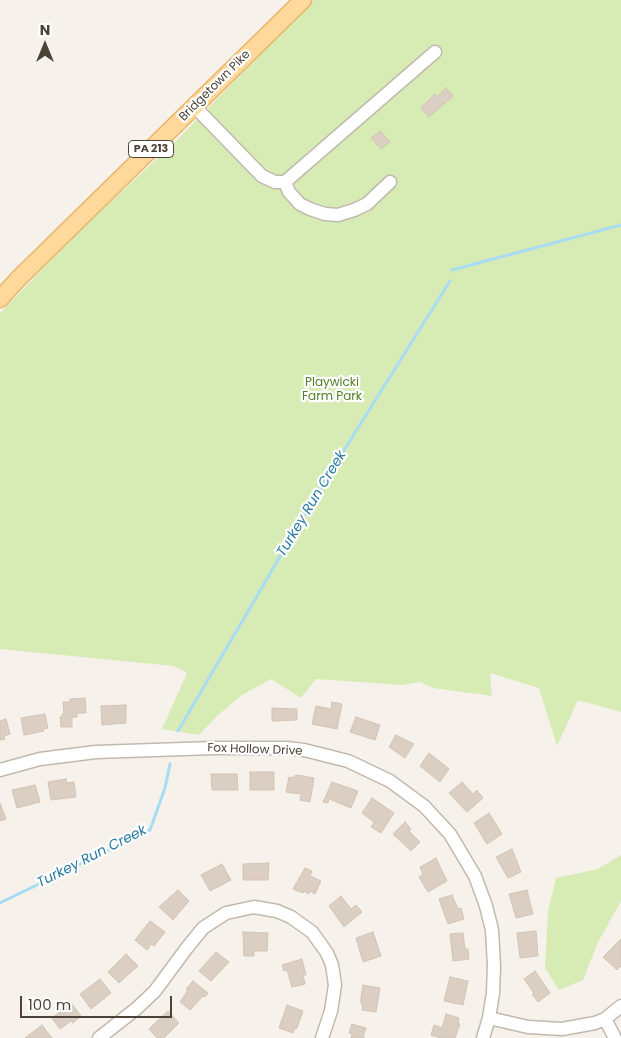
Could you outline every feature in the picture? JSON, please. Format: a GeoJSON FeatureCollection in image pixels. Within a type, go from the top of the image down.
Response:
{"type":"FeatureCollection","features":[{"type":"Feature","properties":{"kind":"main road","name":"Bridgetown Pike"},"geometry":{"type":"LineString","coordinates":[[0,300],[18,279],[303,0]]}},
{"type":"Feature","properties":{"kind":"street"},"geometry":{"type":"LineString","coordinates":[[195,107],[262,176],[275,182],[285,182],[435,52]]}},
{"type":"Feature","properties":{"kind":"street"},"geometry":{"type":"LineString","coordinates":[[285,182],[289,192],[300,204],[325,214],[338,214],[367,204],[390,182]]}},
{"type":"Feature","properties":{"kind":"street","name":"Fox Hollow Drive"},"geometry":{"type":"LineString","coordinates":[[0,770],[40,759],[96,752],[213,748],[287,748],[341,759],[390,781],[424,806],[450,834],[475,876],[486,906],[493,944],[493,993],[489,1018],[483,1038]]}},
{"type":"Feature","properties":{"kind":"street"},"geometry":{"type":"LineString","coordinates":[[99,1038],[136,1009],[155,991],[203,928],[226,913],[254,907],[267,908],[292,916],[312,932],[327,953],[334,978],[334,992],[331,1011],[322,1038]]}},
{"type":"Feature","properties":{"kind":"street"},"geometry":{"type":"LineString","coordinates":[[489,1018],[528,1027],[578,1028],[605,1019],[621,1006]]}},
{"type":"Feature","properties":{"kind":"street"},"geometry":{"type":"LineString","coordinates":[[605,1019],[615,1038]]}},
{"type":"Feature","properties":{"kind":"green space","name":"Playwicki Farm Park"},"geometry":{"type":"Polygon","coordinates":[[[313,0],[621,0],[621,712],[578,700],[557,746],[539,688],[490,673],[492,696],[433,688],[420,682],[402,685],[316,679],[301,698],[271,679],[242,695],[217,716],[199,735],[162,729],[187,673],[174,666],[0,649],[0,313],[85,225],[171,146],[313,0]]]}},
{"type":"Feature","properties":{"kind":"green space"},"geometry":{"type":"Polygon","coordinates":[[[621,855],[621,901],[598,942],[583,980],[559,990],[545,968],[548,911],[556,878],[598,869],[621,855]]]}},
{"type":"Feature","properties":{"kind":"building"},"geometry":{"type":"Polygon","coordinates":[[[446,88],[453,96],[429,117],[421,108],[435,94],[437,97],[446,88]]]}},
{"type":"Feature","properties":{"kind":"building"},"geometry":{"type":"Polygon","coordinates":[[[380,131],[390,142],[381,149],[371,138],[380,131]]]}},
{"type":"Feature","properties":{"kind":"building"},"geometry":{"type":"Polygon","coordinates":[[[85,698],[86,713],[77,713],[77,717],[72,717],[72,727],[61,727],[60,717],[64,714],[63,702],[70,702],[70,699],[85,698]]]}},
{"type":"Feature","properties":{"kind":"building"},"geometry":{"type":"Polygon","coordinates":[[[332,702],[342,704],[337,729],[312,724],[316,706],[331,709],[332,702]]]}},
{"type":"Feature","properties":{"kind":"building"},"geometry":{"type":"Polygon","coordinates":[[[126,705],[126,723],[102,725],[101,706],[126,705]]]}},
{"type":"Feature","properties":{"kind":"building"},"geometry":{"type":"Polygon","coordinates":[[[272,708],[297,709],[297,720],[272,721],[272,708]]]}},
{"type":"Feature","properties":{"kind":"building"},"geometry":{"type":"Polygon","coordinates":[[[45,714],[48,728],[43,729],[44,731],[24,735],[21,718],[45,714]]]}},
{"type":"Feature","properties":{"kind":"building"},"geometry":{"type":"Polygon","coordinates":[[[356,717],[380,725],[375,740],[350,732],[356,717]]]}},
{"type":"Feature","properties":{"kind":"building"},"geometry":{"type":"Polygon","coordinates":[[[6,719],[10,734],[4,736],[5,739],[0,740],[0,721],[6,719]]]}},
{"type":"Feature","properties":{"kind":"building"},"geometry":{"type":"Polygon","coordinates":[[[396,735],[414,744],[405,758],[389,747],[396,735]]]}},
{"type":"Feature","properties":{"kind":"building"},"geometry":{"type":"Polygon","coordinates":[[[429,753],[449,769],[440,782],[420,766],[429,753]]]}},
{"type":"Feature","properties":{"kind":"building"},"geometry":{"type":"Polygon","coordinates":[[[250,772],[274,772],[274,790],[250,790],[250,772]]]}},
{"type":"Feature","properties":{"kind":"building"},"geometry":{"type":"Polygon","coordinates":[[[211,774],[237,774],[238,790],[212,790],[211,774]]]}},
{"type":"Feature","properties":{"kind":"building"},"geometry":{"type":"Polygon","coordinates":[[[294,776],[314,778],[310,802],[300,800],[301,794],[286,792],[289,777],[294,778],[294,776]]]}},
{"type":"Feature","properties":{"kind":"building"},"geometry":{"type":"Polygon","coordinates":[[[66,779],[67,783],[74,782],[76,797],[51,800],[48,782],[66,779]]]}},
{"type":"Feature","properties":{"kind":"building"},"geometry":{"type":"Polygon","coordinates":[[[332,782],[358,791],[351,808],[329,799],[328,803],[323,802],[332,782]]]}},
{"type":"Feature","properties":{"kind":"building"},"geometry":{"type":"Polygon","coordinates":[[[462,782],[473,794],[477,790],[483,798],[467,812],[449,793],[462,782]]]}},
{"type":"Feature","properties":{"kind":"building"},"geometry":{"type":"Polygon","coordinates":[[[35,785],[40,802],[17,808],[12,790],[35,785]]]}},
{"type":"Feature","properties":{"kind":"building"},"geometry":{"type":"Polygon","coordinates":[[[372,798],[394,813],[381,833],[371,827],[374,822],[362,813],[372,798]]]}},
{"type":"Feature","properties":{"kind":"building"},"geometry":{"type":"Polygon","coordinates":[[[0,803],[6,819],[0,821],[0,803]]]}},
{"type":"Feature","properties":{"kind":"building"},"geometry":{"type":"Polygon","coordinates":[[[489,813],[502,834],[487,844],[474,823],[489,813]]]}},
{"type":"Feature","properties":{"kind":"building"},"geometry":{"type":"Polygon","coordinates":[[[405,822],[411,829],[409,831],[420,842],[411,851],[393,834],[405,822]]]}},
{"type":"Feature","properties":{"kind":"building"},"geometry":{"type":"Polygon","coordinates":[[[512,849],[521,872],[508,878],[496,857],[512,849]]]}},
{"type":"Feature","properties":{"kind":"building"},"geometry":{"type":"Polygon","coordinates":[[[436,858],[447,881],[428,892],[419,877],[423,874],[420,867],[436,858]]]}},
{"type":"Feature","properties":{"kind":"building"},"geometry":{"type":"Polygon","coordinates":[[[269,863],[268,880],[243,880],[243,864],[269,863]]]}},
{"type":"Feature","properties":{"kind":"building"},"geometry":{"type":"Polygon","coordinates":[[[222,864],[231,880],[210,891],[201,875],[222,864]]]}},
{"type":"Feature","properties":{"kind":"building"},"geometry":{"type":"Polygon","coordinates":[[[305,868],[312,871],[310,876],[321,881],[315,894],[310,891],[309,894],[293,889],[305,868]]]}},
{"type":"Feature","properties":{"kind":"building"},"geometry":{"type":"Polygon","coordinates":[[[178,890],[189,901],[173,920],[159,907],[178,890]]]}},
{"type":"Feature","properties":{"kind":"building"},"geometry":{"type":"Polygon","coordinates":[[[527,890],[533,914],[516,918],[509,894],[527,890]]]}},
{"type":"Feature","properties":{"kind":"building"},"geometry":{"type":"Polygon","coordinates":[[[452,895],[458,909],[461,908],[464,919],[448,924],[439,899],[452,895]]]}},
{"type":"Feature","properties":{"kind":"building"},"geometry":{"type":"Polygon","coordinates":[[[341,896],[351,909],[356,905],[362,912],[344,927],[329,906],[341,896]]]}},
{"type":"Feature","properties":{"kind":"building"},"geometry":{"type":"Polygon","coordinates":[[[150,921],[165,932],[154,946],[151,944],[147,950],[135,940],[150,921]]]}},
{"type":"Feature","properties":{"kind":"building"},"geometry":{"type":"Polygon","coordinates":[[[536,931],[538,956],[520,958],[517,933],[536,931]]]}},
{"type":"Feature","properties":{"kind":"building"},"geometry":{"type":"Polygon","coordinates":[[[243,932],[268,933],[267,951],[254,951],[254,956],[244,956],[243,932]]]}},
{"type":"Feature","properties":{"kind":"building"},"geometry":{"type":"Polygon","coordinates":[[[373,932],[381,956],[363,962],[356,938],[373,932]]]}},
{"type":"Feature","properties":{"kind":"building"},"geometry":{"type":"Polygon","coordinates":[[[463,933],[465,949],[468,949],[469,959],[453,961],[450,934],[463,933]]]}},
{"type":"Feature","properties":{"kind":"building"},"geometry":{"type":"Polygon","coordinates":[[[621,939],[621,966],[617,970],[603,957],[621,939]]]}},
{"type":"Feature","properties":{"kind":"building"},"geometry":{"type":"Polygon","coordinates":[[[216,952],[229,962],[211,981],[199,971],[216,952]]]}},
{"type":"Feature","properties":{"kind":"building"},"geometry":{"type":"Polygon","coordinates":[[[126,954],[138,966],[119,983],[108,972],[126,954]]]}},
{"type":"Feature","properties":{"kind":"building"},"geometry":{"type":"Polygon","coordinates":[[[302,959],[306,975],[303,975],[305,984],[292,987],[287,970],[284,971],[282,965],[302,959]]]}},
{"type":"Feature","properties":{"kind":"building"},"geometry":{"type":"Polygon","coordinates":[[[535,971],[550,993],[538,1002],[524,979],[535,971]]]}},
{"type":"Feature","properties":{"kind":"building"},"geometry":{"type":"Polygon","coordinates":[[[450,977],[468,981],[463,1005],[444,1001],[450,977]]]}},
{"type":"Feature","properties":{"kind":"building"},"geometry":{"type":"Polygon","coordinates":[[[100,979],[111,993],[91,1009],[80,994],[100,979]]]}},
{"type":"Feature","properties":{"kind":"building"},"geometry":{"type":"Polygon","coordinates":[[[193,981],[208,993],[190,1010],[180,1002],[188,990],[186,989],[193,981]]]}},
{"type":"Feature","properties":{"kind":"building"},"geometry":{"type":"Polygon","coordinates":[[[363,985],[380,988],[376,1012],[362,1010],[363,985]]]}},
{"type":"Feature","properties":{"kind":"building"},"geometry":{"type":"Polygon","coordinates":[[[69,1000],[81,1016],[73,1023],[71,1021],[60,1029],[52,1018],[66,1007],[64,1003],[69,1000]]]}},
{"type":"Feature","properties":{"kind":"building"},"geometry":{"type":"Polygon","coordinates":[[[287,1005],[303,1011],[297,1028],[295,1028],[293,1033],[279,1028],[287,1005]]]}},
{"type":"Feature","properties":{"kind":"building"},"geometry":{"type":"Polygon","coordinates":[[[168,1011],[179,1023],[164,1038],[157,1038],[149,1029],[168,1011]]]}},
{"type":"Feature","properties":{"kind":"building"},"geometry":{"type":"Polygon","coordinates":[[[446,1014],[459,1018],[458,1023],[460,1024],[455,1038],[441,1038],[431,1035],[434,1025],[442,1028],[446,1014]]]}},
{"type":"Feature","properties":{"kind":"building"},"geometry":{"type":"Polygon","coordinates":[[[352,1024],[366,1028],[363,1037],[365,1038],[351,1038],[352,1034],[349,1033],[352,1024]]]}},
{"type":"Feature","properties":{"kind":"building"},"geometry":{"type":"Polygon","coordinates":[[[42,1025],[52,1038],[25,1038],[42,1025]]]}},
{"type":"Feature","properties":{"kind":"waterway","name":"Turkey Run Creek"},"geometry":{"type":"LineString","coordinates":[[452,270],[621,225]]}},
{"type":"Feature","properties":{"kind":"waterway","name":"Turkey Run Creek"},"geometry":{"type":"LineString","coordinates":[[178,731],[319,490],[450,281]]}},
{"type":"Feature","properties":{"kind":"waterway","name":"Turkey Run Creek"},"geometry":{"type":"LineString","coordinates":[[0,903],[150,830],[165,788],[170,764]]}}]}
